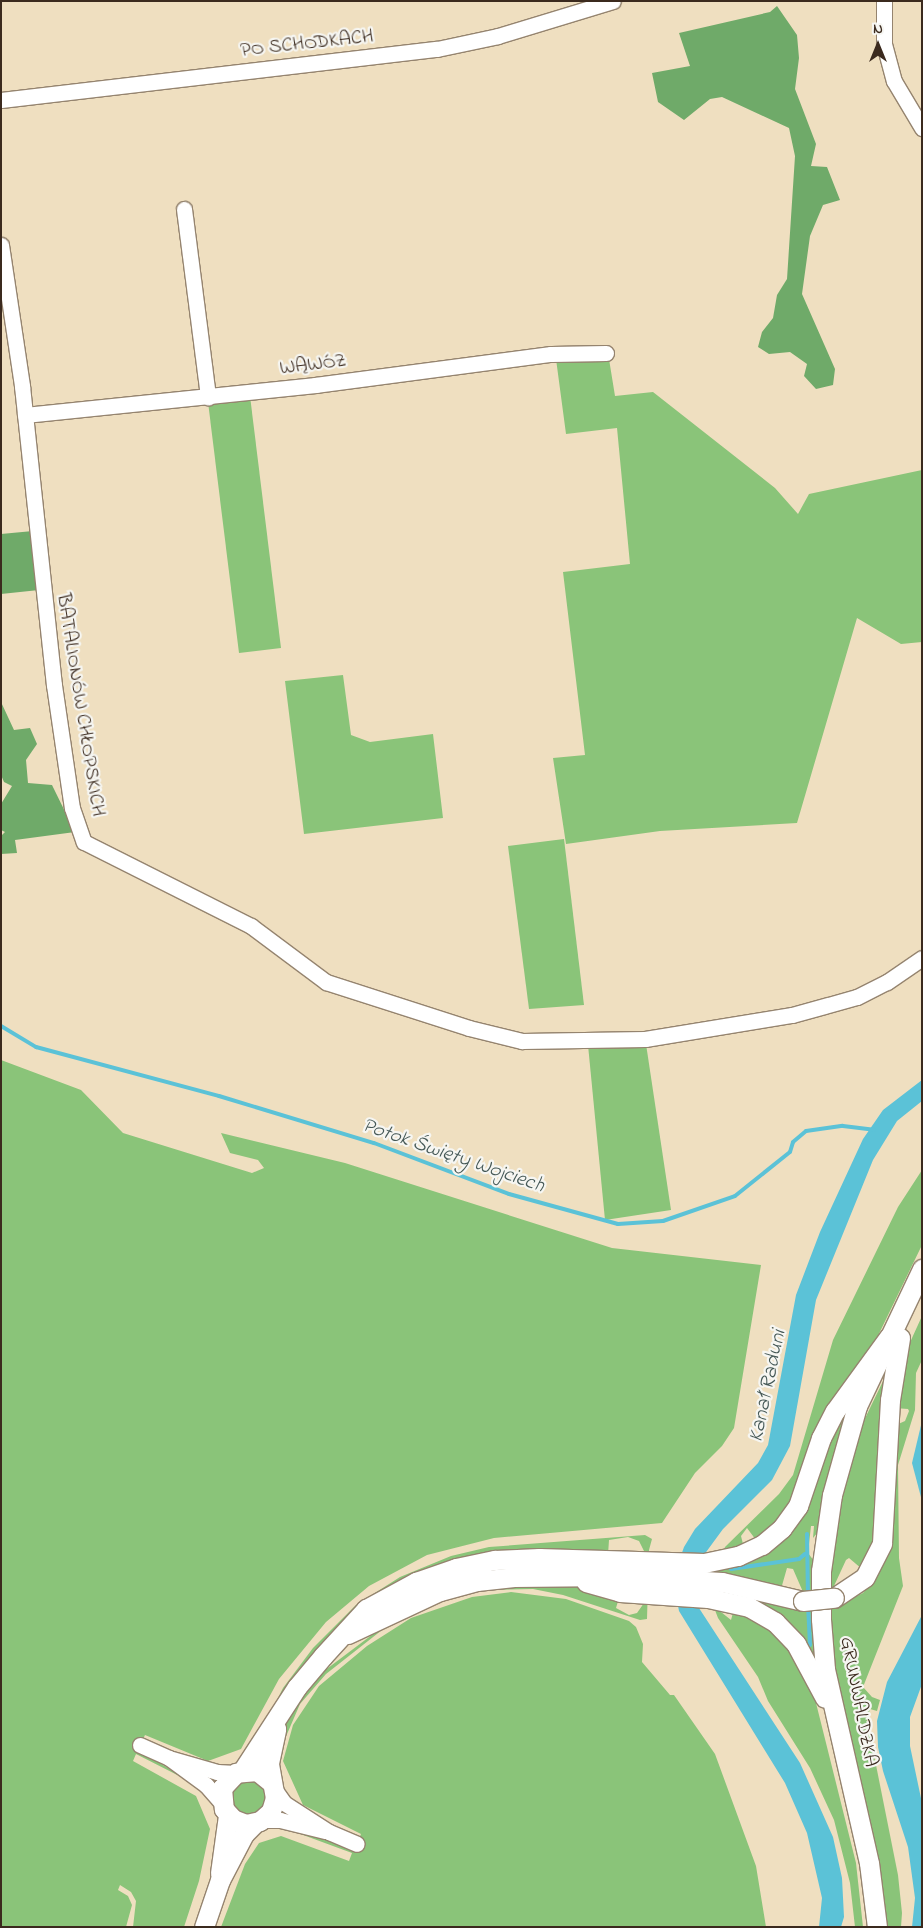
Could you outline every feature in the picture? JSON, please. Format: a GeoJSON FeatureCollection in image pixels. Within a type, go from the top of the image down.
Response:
{"type":"FeatureCollection","features":[{"type":"Feature","properties":{"kind":"main road","name":"GRUNWALDZKA"},"geometry":{"type":"LineString","coordinates":[[895,1338],[922,1269]]}},
{"type":"Feature","properties":{"kind":"main road","name":"GRUNWALDZKA"},"geometry":{"type":"LineString","coordinates":[[877,1927],[864,1839],[834,1714],[823,1649],[820,1580],[828,1514],[842,1455],[857,1406],[922,1294]]}},
{"type":"Feature","properties":{"kind":"main road"},"geometry":{"type":"LineString","coordinates":[[343,1636],[412,1602],[454,1586],[514,1577],[663,1579],[724,1561],[762,1545],[790,1518],[803,1493],[821,1438],[835,1411],[895,1338]]}},
{"type":"Feature","properties":{"kind":"main road"},"geometry":{"type":"LineString","coordinates":[[220,1880],[224,1809],[222,1788],[239,1771],[277,1721],[304,1678],[366,1609],[392,1594],[436,1574],[475,1563],[539,1558],[722,1591],[803,1601],[834,1598],[852,1588],[865,1577],[882,1543],[895,1338]]}},
{"type":"Feature","properties":{"kind":"main road"},"geometry":{"type":"LineString","coordinates":[[722,1591],[762,1613],[786,1632],[800,1650],[834,1714]]}},
{"type":"Feature","properties":{"kind":"main road"},"geometry":{"type":"LineString","coordinates":[[204,1927],[220,1880],[244,1834],[274,1805],[269,1763],[277,1721]]}},
{"type":"Feature","properties":{"kind":"main road"},"geometry":{"type":"LineString","coordinates":[[239,1771],[257,1771],[273,1787]]}},
{"type":"Feature","properties":{"kind":"main road"},"geometry":{"type":"LineString","coordinates":[[224,1809],[239,1823],[258,1822]]}},
{"type":"Feature","properties":{"kind":"street","name":"PO SCHODKACH"},"geometry":{"type":"LineString","coordinates":[[1,100],[437,49],[498,36],[613,1]]}},
{"type":"Feature","properties":{"kind":"street"},"geometry":{"type":"LineString","coordinates":[[884,1],[884,44],[895,85],[922,128]]}},
{"type":"Feature","properties":{"kind":"street"},"geometry":{"type":"LineString","coordinates":[[184,209],[208,397]]}},
{"type":"Feature","properties":{"kind":"street","name":"BATALIONÓW CHŁOPSKICH"},"geometry":{"type":"LineString","coordinates":[[1,245],[24,415],[54,685],[72,808],[84,842],[251,926],[326,982],[469,1028],[522,1041],[645,1039],[792,1015],[857,996],[887,982],[922,958]]}},
{"type":"Feature","properties":{"kind":"street","name":"WĄWÓZ"},"geometry":{"type":"LineString","coordinates":[[24,415],[208,397],[551,354],[606,353]]}},
{"type":"Feature","properties":{"kind":"street"},"geometry":{"type":"LineString","coordinates":[[140,1745],[169,1758],[217,1772],[239,1771]]}},
{"type":"Feature","properties":{"kind":"street"},"geometry":{"type":"LineString","coordinates":[[169,1758],[211,1788],[224,1809]]}},
{"type":"Feature","properties":{"kind":"street"},"geometry":{"type":"LineString","coordinates":[[273,1787],[282,1802],[329,1832],[357,1844]]}},
{"type":"Feature","properties":{"kind":"street"},"geometry":{"type":"LineString","coordinates":[[258,1822],[280,1820],[329,1832]]}},
{"type":"Feature","properties":{"kind":"green space"},"geometry":{"type":"Polygon","coordinates":[[[777,6],[797,35],[799,58],[795,89],[816,144],[811,166],[827,167],[840,200],[823,205],[810,236],[802,294],[835,369],[833,385],[816,389],[804,376],[807,364],[790,352],[769,354],[758,347],[762,332],[773,318],[777,295],[787,279],[795,156],[789,128],[722,97],[710,99],[684,120],[658,102],[652,73],[690,66],[679,33],[770,12],[777,6]]]}},
{"type":"Feature","properties":{"kind":"green space"},"geometry":{"type":"Polygon","coordinates":[[[556,359],[609,359],[615,396],[653,392],[775,488],[798,514],[809,494],[922,470],[922,642],[901,644],[857,618],[797,823],[660,831],[566,844],[553,758],[585,755],[563,572],[630,564],[617,428],[566,434],[556,359]]]}},
{"type":"Feature","properties":{"kind":"green space"},"geometry":{"type":"Polygon","coordinates":[[[250,396],[281,648],[239,653],[208,402],[250,396]]]}},
{"type":"Feature","properties":{"kind":"green space"},"geometry":{"type":"Polygon","coordinates":[[[33,531],[39,590],[1,594],[1,534],[33,531]]]}},
{"type":"Feature","properties":{"kind":"green space"},"geometry":{"type":"Polygon","coordinates":[[[343,675],[351,735],[370,742],[433,734],[443,818],[304,834],[285,681],[343,675]]]}},
{"type":"Feature","properties":{"kind":"green space"},"geometry":{"type":"Polygon","coordinates":[[[1,702],[14,730],[30,728],[37,744],[26,760],[28,783],[52,785],[75,832],[15,840],[17,853],[1,854],[1,836],[5,832],[1,830],[1,804],[12,786],[4,782],[1,775],[1,702]]]}},
{"type":"Feature","properties":{"kind":"green space"},"geometry":{"type":"Polygon","coordinates":[[[564,839],[584,1005],[529,1009],[508,846],[564,839]]]}},
{"type":"Feature","properties":{"kind":"green space"},"geometry":{"type":"Polygon","coordinates":[[[646,1044],[671,1210],[605,1220],[588,1045],[646,1044]]]}},
{"type":"Feature","properties":{"kind":"green space"},"geometry":{"type":"Polygon","coordinates":[[[1,1060],[81,1090],[123,1133],[252,1173],[264,1168],[258,1160],[230,1153],[221,1133],[345,1163],[612,1248],[761,1265],[734,1428],[722,1446],[695,1473],[662,1523],[494,1538],[427,1555],[369,1586],[326,1622],[279,1679],[241,1749],[208,1761],[145,1735],[138,1750],[193,1783],[136,1754],[133,1761],[196,1796],[210,1829],[199,1881],[184,1927],[133,1927],[136,1901],[131,1892],[120,1885],[118,1890],[128,1896],[132,1905],[126,1927],[1,1927],[1,1060]]]}},
{"type":"Feature","properties":{"kind":"green space"},"geometry":{"type":"Polygon","coordinates":[[[922,1170],[922,1245],[873,1346],[824,1416],[797,1489],[784,1514],[756,1540],[747,1528],[741,1536],[743,1544],[726,1550],[723,1567],[761,1553],[792,1526],[807,1500],[830,1433],[861,1386],[834,1456],[818,1532],[813,1538],[814,1526],[811,1526],[808,1553],[814,1561],[813,1607],[818,1670],[789,1627],[760,1605],[722,1594],[721,1612],[731,1620],[734,1609],[768,1626],[789,1646],[813,1691],[856,1863],[863,1927],[855,1927],[850,1883],[834,1820],[810,1768],[768,1701],[758,1677],[718,1618],[713,1605],[711,1580],[725,1547],[779,1494],[793,1475],[833,1340],[898,1207],[922,1170]],[[787,1568],[781,1589],[722,1576],[722,1587],[803,1611],[803,1592],[793,1569],[787,1568]]]}},
{"type":"Feature","properties":{"kind":"green space"},"geometry":{"type":"Polygon","coordinates":[[[922,1316],[922,1360],[916,1373],[915,1410],[898,1465],[899,1558],[903,1586],[863,1687],[872,1697],[880,1700],[877,1711],[870,1709],[867,1720],[898,1875],[902,1913],[901,1927],[883,1927],[840,1713],[827,1610],[833,1518],[856,1437],[885,1377],[875,1540],[862,1569],[849,1558],[846,1560],[834,1586],[834,1607],[863,1593],[879,1573],[891,1547],[896,1425],[905,1421],[909,1411],[908,1409],[894,1408],[907,1349],[922,1316]]]}},
{"type":"Feature","properties":{"kind":"green space"},"geometry":{"type":"Polygon","coordinates":[[[645,1535],[652,1539],[649,1550],[647,1619],[640,1620],[563,1595],[533,1589],[484,1590],[436,1603],[382,1630],[326,1674],[300,1704],[281,1748],[276,1750],[289,1715],[324,1671],[389,1622],[427,1603],[479,1588],[527,1584],[576,1587],[619,1598],[616,1608],[629,1615],[637,1613],[644,1603],[644,1589],[613,1584],[644,1584],[644,1573],[521,1568],[455,1578],[409,1595],[370,1615],[408,1591],[459,1573],[496,1566],[538,1564],[645,1567],[645,1553],[639,1541],[628,1537],[609,1540],[608,1555],[497,1554],[441,1566],[388,1589],[339,1624],[286,1690],[256,1742],[283,1688],[313,1648],[356,1605],[400,1577],[451,1556],[489,1547],[645,1535]]]}},
{"type":"Feature","properties":{"kind":"green space"},"geometry":{"type":"Polygon","coordinates":[[[511,1592],[566,1599],[629,1621],[636,1627],[643,1644],[642,1662],[670,1695],[674,1695],[715,1754],[756,1866],[766,1927],[221,1927],[245,1864],[259,1843],[281,1836],[349,1861],[352,1853],[295,1832],[293,1828],[354,1850],[361,1834],[303,1805],[283,1761],[293,1725],[319,1686],[367,1646],[411,1618],[472,1597],[511,1592]]]}},
{"type":"Feature","properties":{"kind":"green space"},"geometry":{"type":"Polygon","coordinates":[[[248,1780],[255,1781],[260,1785],[264,1790],[264,1804],[260,1809],[255,1813],[248,1814],[241,1813],[236,1809],[232,1804],[231,1797],[232,1790],[236,1785],[241,1781],[248,1780]]]}},
{"type":"Feature","properties":{"kind":"water"},"geometry":{"type":"Polygon","coordinates":[[[922,1080],[922,1101],[897,1121],[873,1160],[816,1300],[790,1446],[772,1480],[723,1529],[701,1559],[697,1605],[800,1763],[833,1837],[842,1878],[844,1917],[841,1927],[819,1927],[822,1898],[807,1833],[785,1783],[679,1611],[676,1595],[678,1564],[684,1547],[695,1529],[758,1463],[768,1445],[796,1295],[820,1232],[863,1139],[883,1110],[922,1080]]]}},
{"type":"Feature","properties":{"kind":"water"},"geometry":{"type":"Polygon","coordinates":[[[922,1421],[922,1501],[912,1463],[922,1421]]]}},
{"type":"Feature","properties":{"kind":"water"},"geometry":{"type":"Polygon","coordinates":[[[922,1615],[922,1684],[910,1717],[910,1746],[922,1803],[922,1927],[912,1927],[915,1898],[908,1847],[883,1771],[878,1747],[877,1721],[887,1682],[922,1615]]]}},
{"type":"Feature","properties":{"kind":"waterway","name":"Potok Święty Wojciech"},"geometry":{"type":"LineString","coordinates":[[1,1026],[36,1047],[219,1096],[374,1143],[509,1194],[618,1224],[663,1221],[735,1196],[790,1152],[793,1142],[806,1131],[843,1126],[874,1130]]}},
{"type":"Feature","properties":{"kind":"waterway"},"geometry":{"type":"LineString","coordinates":[[807,1534],[808,1595]]}},
{"type":"Feature","properties":{"kind":"waterway"},"geometry":{"type":"LineString","coordinates":[[731,1569],[799,1559],[805,1554]]}},
{"type":"Feature","properties":{"kind":"waterway"},"geometry":{"type":"LineString","coordinates":[[808,1605],[810,1645]]}},
{"type":"Feature","properties":{"kind":"water label","name":"Kanał Raduni"},"geometry":{"type":"Point","coordinates":[768,1386]}}]}
